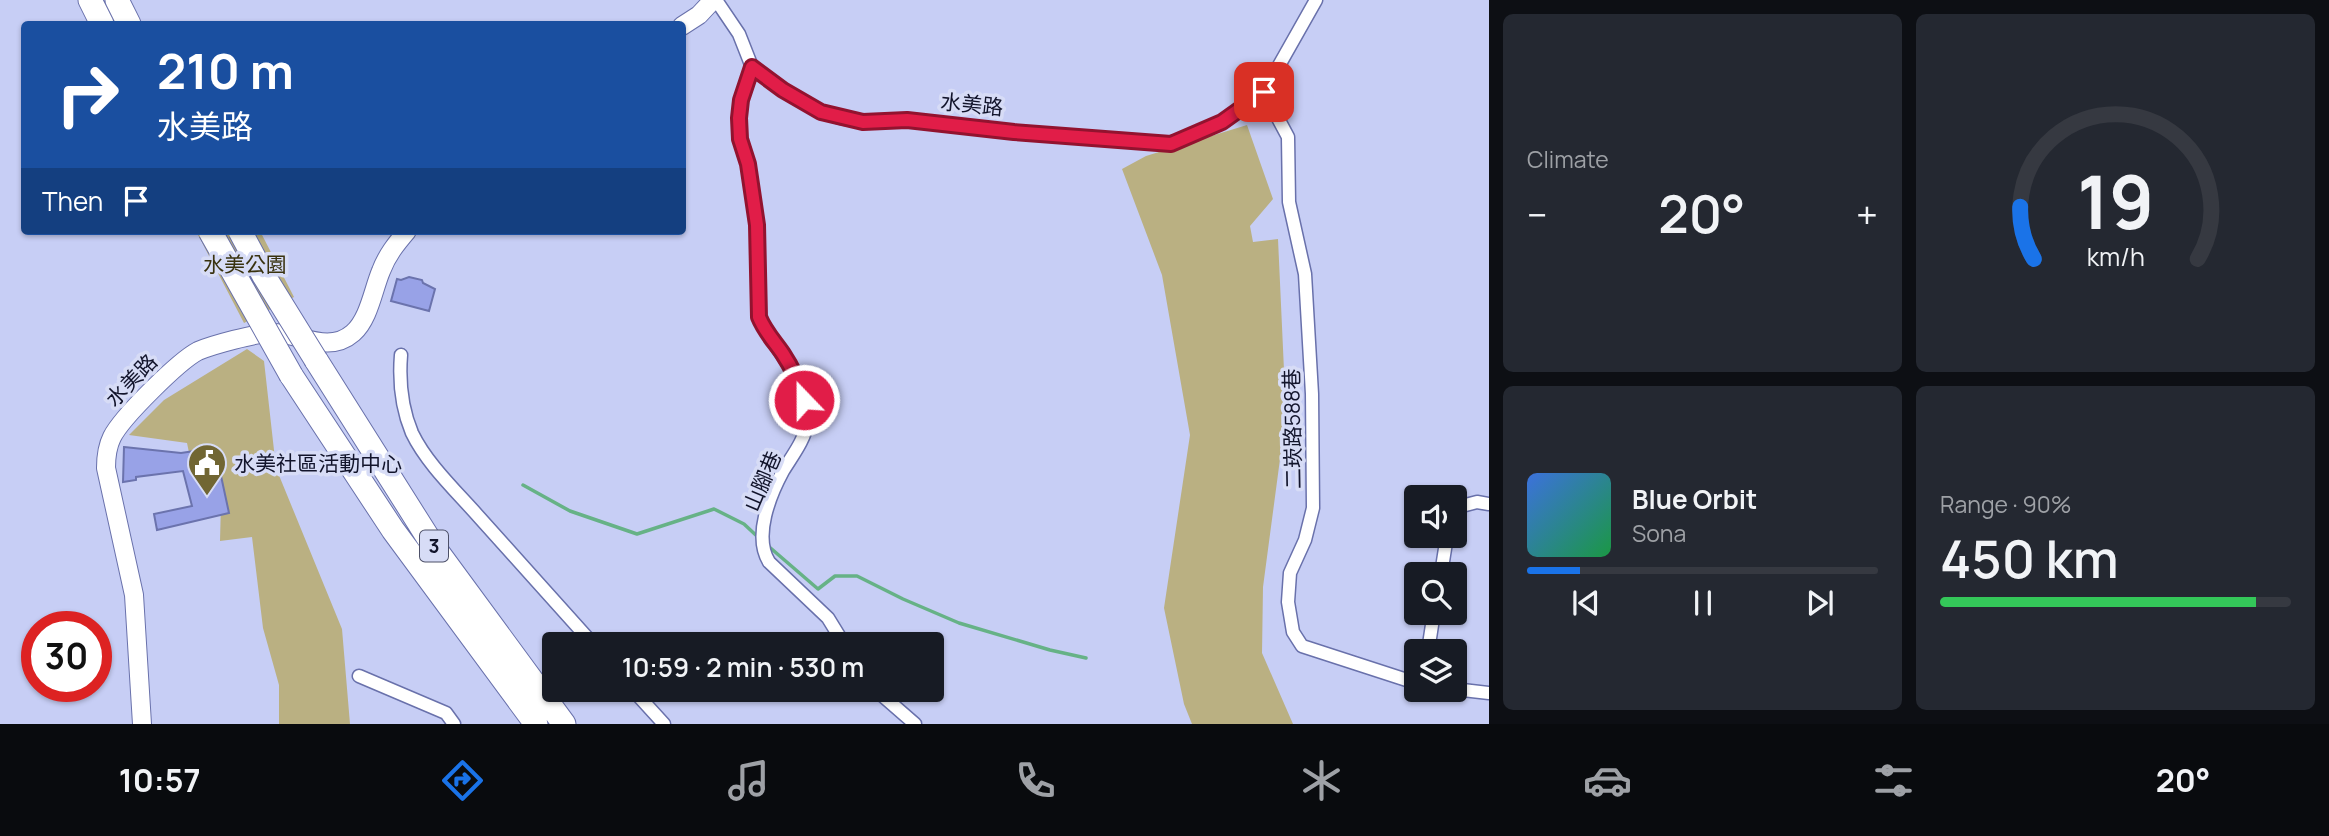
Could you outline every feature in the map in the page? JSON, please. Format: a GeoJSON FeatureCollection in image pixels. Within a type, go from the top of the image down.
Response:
{"type":"FeatureCollection","features":[{"type":"Feature","properties":{"kind":"highway"},"geometry":{"type":"LineString","coordinates":[[90,0],[100,21]]}},
{"type":"Feature","properties":{"kind":"highway"},"geometry":{"type":"LineString","coordinates":[[117,0],[128,21]]}},
{"type":"Feature","properties":{"kind":"highway","name":"3"},"geometry":{"type":"LineString","coordinates":[[212,235],[291,375],[393,530],[536,724]]}},
{"type":"Feature","properties":{"kind":"highway","name":"3"},"geometry":{"type":"LineString","coordinates":[[242,235],[316,360],[434,547],[564,724]]}},
{"type":"Feature","properties":{"kind":"street"},"geometry":{"type":"LineString","coordinates":[[686,23],[715,0],[739,34],[752,67]]}},
{"type":"Feature","properties":{"kind":"street"},"geometry":{"type":"LineString","coordinates":[[1264,92],[1316,0]]}},
{"type":"Feature","properties":{"kind":"street","name":"水美路"},"geometry":{"type":"LineString","coordinates":[[752,67],[783,90],[821,112],[863,122],[907,120],[1014,132],[1171,144],[1222,122],[1264,92]]}},
{"type":"Feature","properties":{"kind":"street","name":"山腳巷"},"geometry":{"type":"LineString","coordinates":[[752,67],[741,100],[739,118],[740,139],[748,164],[757,225],[759,317],[765,331],[783,353],[797,378],[807,423],[800,443],[774,492],[766,515],[762,543],[769,562],[828,618],[837,632]]}},
{"type":"Feature","properties":{"kind":"street","name":"二崁路588巷"},"geometry":{"type":"LineString","coordinates":[[1264,92],[1288,137],[1289,202],[1305,274],[1312,394],[1313,508],[1305,540],[1290,573],[1288,602],[1293,632],[1303,646],[1404,679]]}},
{"type":"Feature","properties":{"kind":"street","name":"水美路"},"geometry":{"type":"LineString","coordinates":[[142,724],[134,595],[106,468],[106,453],[111,439],[119,425],[177,365],[197,352],[218,344],[271,332],[334,343],[352,334],[363,321],[391,249],[403,235]]}},
{"type":"Feature","properties":{"kind":"street"},"geometry":{"type":"LineString","coordinates":[[401,355],[399,370],[403,404],[412,433],[425,453],[456,492],[582,632]]}},
{"type":"Feature","properties":{"kind":"street"},"geometry":{"type":"LineString","coordinates":[[1467,505],[1477,502],[1489,504]]}},
{"type":"Feature","properties":{"kind":"street"},"geometry":{"type":"LineString","coordinates":[[359,676],[446,713],[454,724]]}},
{"type":"Feature","properties":{"kind":"street"},"geometry":{"type":"LineString","coordinates":[[1467,690],[1489,693]]}},
{"type":"Feature","properties":{"kind":"street"},"geometry":{"type":"LineString","coordinates":[[644,702],[664,724]]}},
{"type":"Feature","properties":{"kind":"street"},"geometry":{"type":"LineString","coordinates":[[890,702],[915,724]]}},
{"type":"Feature","properties":{"kind":"green space"},"geometry":{"type":"Polygon","coordinates":[[[1247,125],[1273,199],[1250,226],[1253,242],[1278,239],[1286,414],[1263,587],[1262,653],[1293,724],[1192,724],[1184,704],[1164,608],[1190,435],[1162,275],[1122,169],[1146,156],[1247,125]]]}},
{"type":"Feature","properties":{"kind":"green space","name":"水美公園"},"geometry":{"type":"Polygon","coordinates":[[[198,235],[262,235],[294,297],[244,323],[198,235]]]}},
{"type":"Feature","properties":{"kind":"green space"},"geometry":{"type":"Polygon","coordinates":[[[247,349],[264,361],[276,468],[342,629],[350,724],[279,724],[279,685],[263,628],[252,537],[220,541],[221,503],[192,467],[187,443],[129,435],[164,400],[247,349]]]}},
{"type":"Feature","properties":{"kind":"building"},"geometry":{"type":"Polygon","coordinates":[[[409,277],[422,280],[435,289],[429,311],[391,301],[397,279],[409,277]]]}},
{"type":"Feature","properties":{"kind":"building","name":"水美社區活動中心"},"geometry":{"type":"Polygon","coordinates":[[[124,447],[181,453],[215,448],[229,513],[157,530],[154,514],[192,506],[183,471],[136,477],[136,480],[123,482],[124,447]]]}},
{"type":"Feature","properties":{"kind":"waterway"},"geometry":{"type":"LineString","coordinates":[[523,485],[570,511],[637,534],[714,509],[744,524],[759,538]]}},
{"type":"Feature","properties":{"kind":"waterway"},"geometry":{"type":"LineString","coordinates":[[767,545],[818,589],[835,576],[857,576],[959,623],[1086,658]]}},
{"type":"Feature","properties":{"kind":"place","name":"水美社區活動中心"},"geometry":{"type":"Point","coordinates":[207,497]}},
{"type":"Feature","properties":{"kind":"route"},"geometry":{"type":"LineString","coordinates":[[804,400],[797,378],[783,353],[765,331],[759,317],[757,225],[748,164],[740,139],[739,118],[741,100],[752,67],[783,90],[821,112],[841,118],[863,122],[907,120],[1014,132],[1097,136],[1171,144],[1222,122],[1264,92]]}}]}
